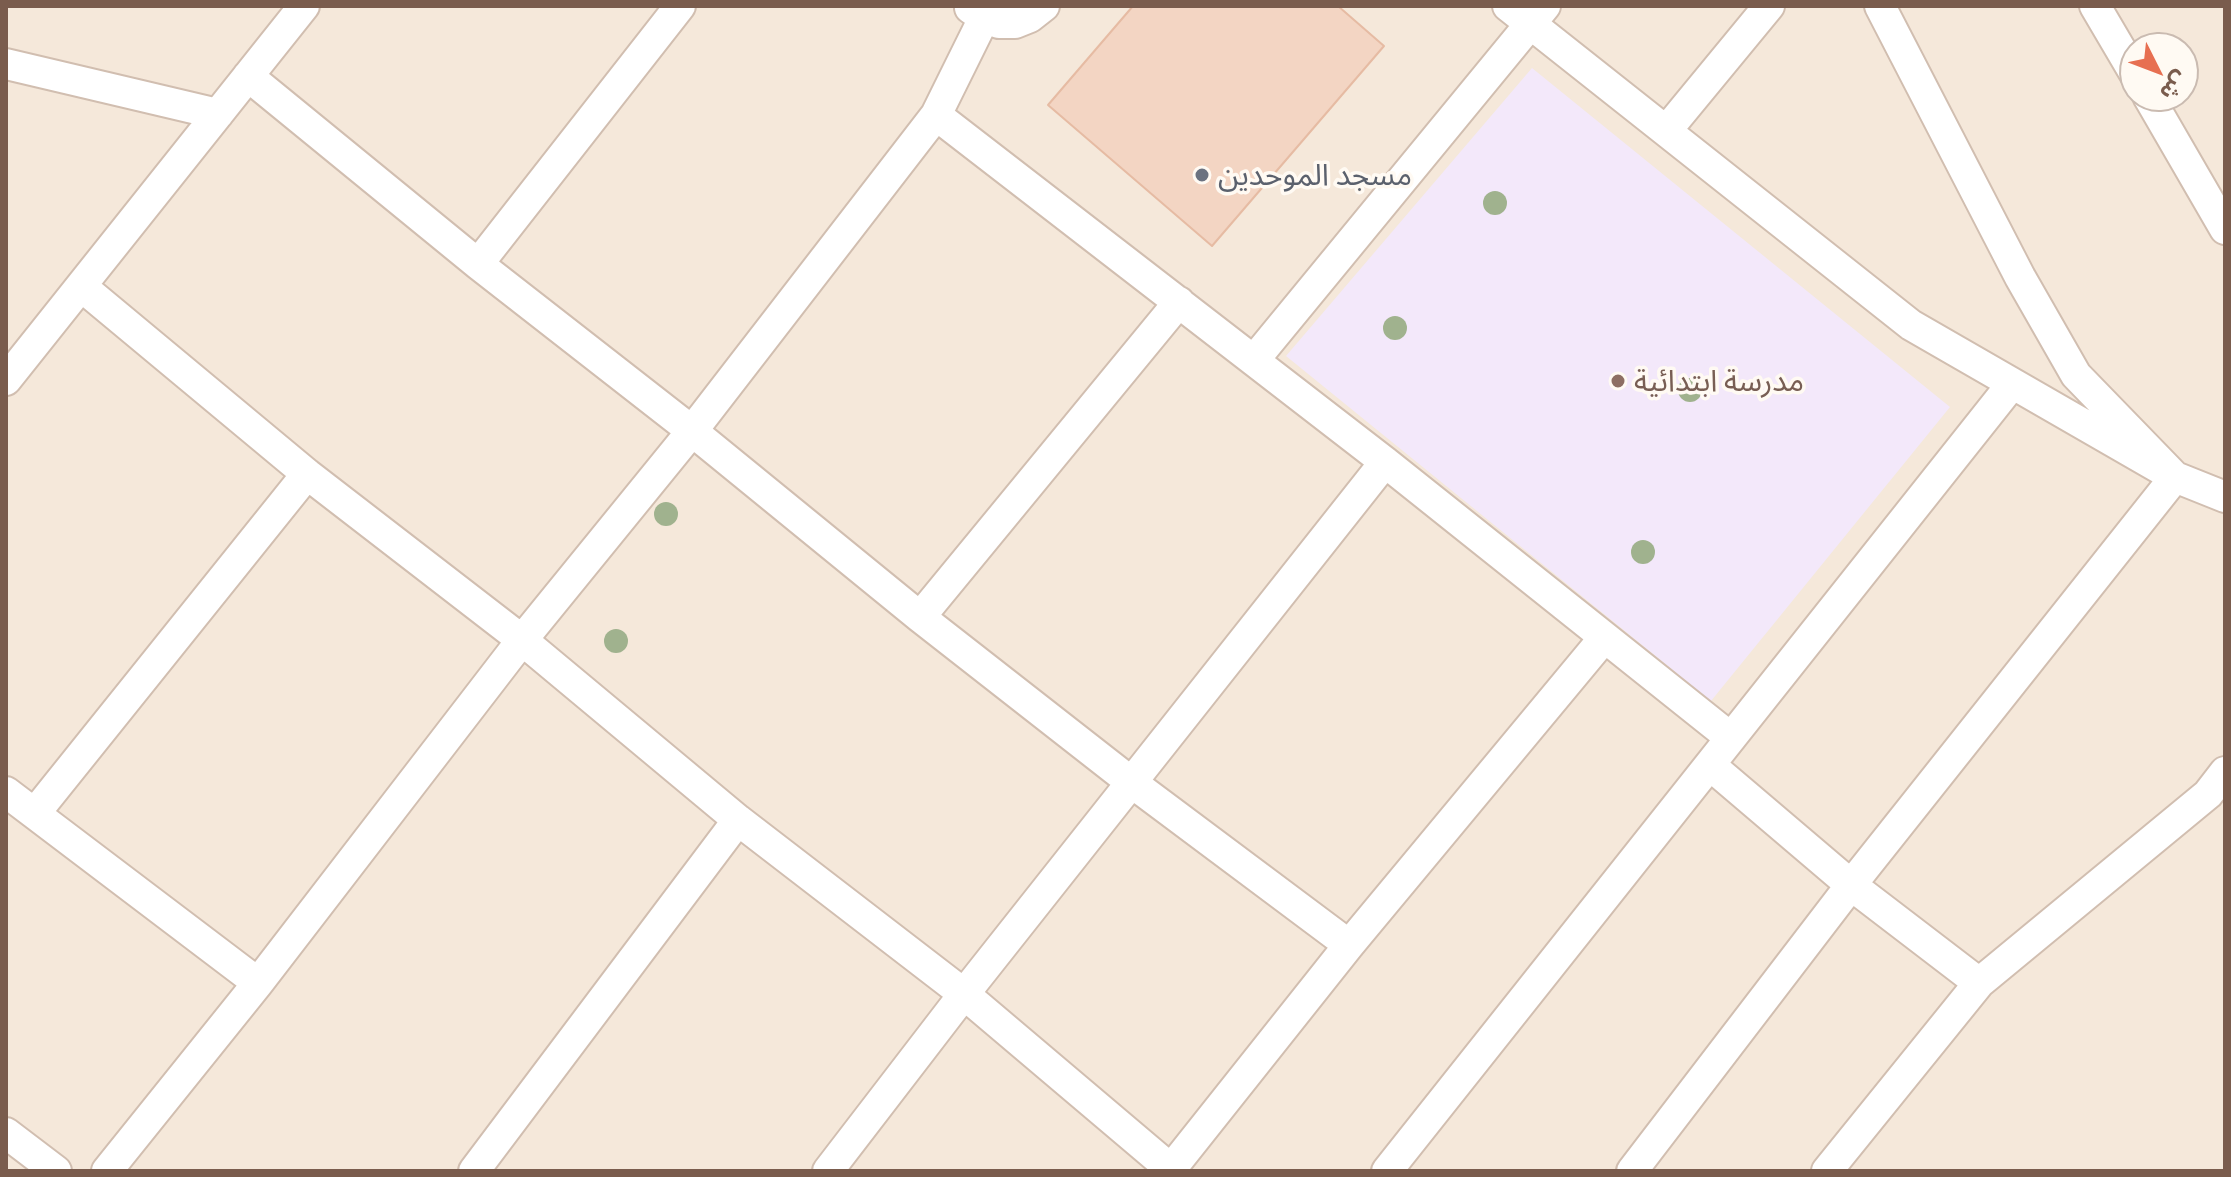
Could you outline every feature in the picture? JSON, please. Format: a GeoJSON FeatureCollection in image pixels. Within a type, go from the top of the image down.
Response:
{"type":"FeatureCollection","features":[{"type":"Feature","properties":{"kind":"street"},"geometry":{"type":"LineString","coordinates":[[6,380],[304,6]]}},
{"type":"Feature","properties":{"kind":"street"},"geometry":{"type":"LineString","coordinates":[[478,264],[680,6]]}},
{"type":"Feature","properties":{"kind":"street"},"geometry":{"type":"LineString","coordinates":[[107,1171],[258,983],[522,640],[692,431],[936,115],[977,12],[999,23],[1015,23],[1030,17],[1044,6]]}},
{"type":"Feature","properties":{"kind":"street"},"geometry":{"type":"LineString","coordinates":[[1666,131],[1769,6]]}},
{"type":"Feature","properties":{"kind":"street"},"geometry":{"type":"LineString","coordinates":[[1880,6],[2020,277],[2076,375],[2175,477]]}},
{"type":"Feature","properties":{"kind":"street"},"geometry":{"type":"LineString","coordinates":[[2095,6],[2119,47]]}},
{"type":"Feature","properties":{"kind":"street"},"geometry":{"type":"LineString","coordinates":[[1254,360],[1528,12],[1666,131],[1911,325],[2175,477],[2225,497]]}},
{"type":"Feature","properties":{"kind":"street"},"geometry":{"type":"LineString","coordinates":[[6,64],[218,114]]}},
{"type":"Feature","properties":{"kind":"street"},"geometry":{"type":"LineString","coordinates":[[248,76],[920,617],[1131,782],[1349,945]]}},
{"type":"Feature","properties":{"kind":"street"},"geometry":{"type":"LineString","coordinates":[[2157,112],[2225,229]]}},
{"type":"Feature","properties":{"kind":"street"},"geometry":{"type":"LineString","coordinates":[[936,115],[1385,462],[1731,738]]}},
{"type":"Feature","properties":{"kind":"street"},"geometry":{"type":"LineString","coordinates":[[81,286],[307,474],[522,640],[738,820],[964,994],[1172,1170],[1349,945],[1604,638]]}},
{"type":"Feature","properties":{"kind":"street"},"geometry":{"type":"LineString","coordinates":[[920,617],[1179,302]]}},
{"type":"Feature","properties":{"kind":"street"},"geometry":{"type":"LineString","coordinates":[[1387,1171],[2012,384]]}},
{"type":"Feature","properties":{"kind":"street"},"geometry":{"type":"LineString","coordinates":[[828,1171],[964,994],[1385,462]]}},
{"type":"Feature","properties":{"kind":"street"},"geometry":{"type":"LineString","coordinates":[[35,813],[307,474]]}},
{"type":"Feature","properties":{"kind":"street"},"geometry":{"type":"LineString","coordinates":[[1632,1171],[1851,885],[2175,477]]}},
{"type":"Feature","properties":{"kind":"street"},"geometry":{"type":"LineString","coordinates":[[1710,765],[1851,885],[1979,983]]}},
{"type":"Feature","properties":{"kind":"street"},"geometry":{"type":"LineString","coordinates":[[1827,1171],[1979,983],[2208,794],[2225,772]]}},
{"type":"Feature","properties":{"kind":"street"},"geometry":{"type":"LineString","coordinates":[[6,792],[258,983]]}},
{"type":"Feature","properties":{"kind":"street"},"geometry":{"type":"LineString","coordinates":[[474,1171],[738,820]]}},
{"type":"Feature","properties":{"kind":"street"},"geometry":{"type":"LineString","coordinates":[[6,1133],[56,1171]]}},
{"type":"Feature","properties":{"kind":"shaded area"},"geometry":{"type":"Polygon","coordinates":[[[6,6],[2225,6],[2225,1171],[6,1171],[6,6]]]}},
{"type":"Feature","properties":{"kind":"shaded area","name":"مدرسة ابتدائية"},"geometry":{"type":"Polygon","coordinates":[[[1532,68],[1950,407],[1711,701],[1286,356],[1532,68]]]}},
{"type":"Feature","properties":{"kind":"building","name":"مسجد الموحدين"},"geometry":{"type":"Polygon","coordinates":[[[1133,6],[1338,6],[1384,46],[1212,246],[1048,105],[1133,6]]]}},
{"type":"Feature","properties":{"kind":"place","name":"مسجد الموحدين"},"geometry":{"type":"Point","coordinates":[1202,175]}},
{"type":"Feature","properties":{"kind":"place","name":"مدرسة ابتدائية"},"geometry":{"type":"Point","coordinates":[1618,381]}}]}
